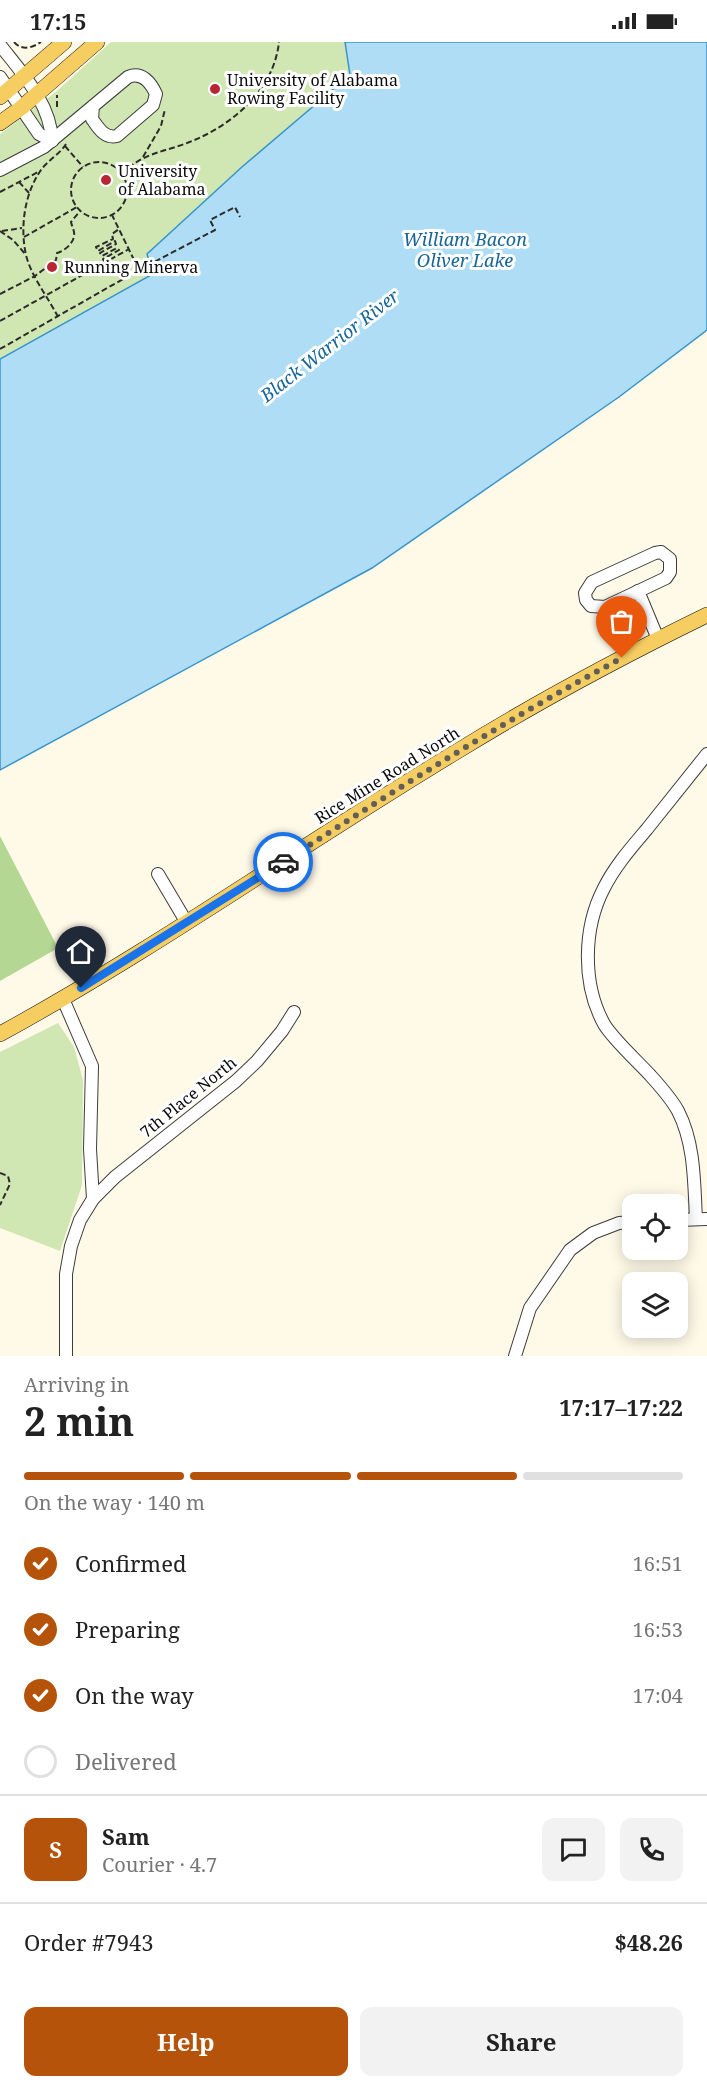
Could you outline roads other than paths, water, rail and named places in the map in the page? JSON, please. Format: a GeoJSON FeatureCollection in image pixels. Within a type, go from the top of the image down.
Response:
{"type":"FeatureCollection","features":[{"type":"Feature","properties":{"kind":"main road"},"geometry":{"type":"LineString","coordinates":[[5,93],[64,42]]}},
{"type":"Feature","properties":{"kind":"main road"},"geometry":{"type":"LineString","coordinates":[[0,123],[37,95],[97,42]]}},
{"type":"Feature","properties":{"kind":"main road","name":"Rice Mine Road North"},"geometry":{"type":"LineString","coordinates":[[0,1034],[63,999],[187,923],[454,753],[550,697],[707,615]]}},
{"type":"Feature","properties":{"kind":"street"},"geometry":{"type":"LineString","coordinates":[[0,45],[37,95],[52,130],[52,141]]}},
{"type":"Feature","properties":{"kind":"street"},"geometry":{"type":"LineString","coordinates":[[0,170],[52,141],[68,126],[93,106],[134,74],[141,75],[156,94],[153,105],[117,135],[106,135],[101,130],[92,119],[93,106]]}},
{"type":"Feature","properties":{"kind":"street"},"geometry":{"type":"LineString","coordinates":[[0,77],[5,93],[21,108],[39,134],[52,141]]}},
{"type":"Feature","properties":{"kind":"street"},"geometry":{"type":"LineString","coordinates":[[68,126],[85,126],[101,130]]}},
{"type":"Feature","properties":{"kind":"street"},"geometry":{"type":"LineString","coordinates":[[661,552],[666,555],[671,565],[666,578],[638,591],[604,607],[591,606],[586,600],[585,593],[592,582],[655,553],[661,552]]}},
{"type":"Feature","properties":{"kind":"street"},"geometry":{"type":"LineString","coordinates":[[638,591],[658,639]]}},
{"type":"Feature","properties":{"kind":"street"},"geometry":{"type":"LineString","coordinates":[[702,1219],[688,1137],[678,1111],[661,1088],[604,1026],[594,999],[589,971],[588,942],[593,915],[603,889],[617,866],[707,754]]}},
{"type":"Feature","properties":{"kind":"street"},"geometry":{"type":"LineString","coordinates":[[158,874],[187,923]]}},
{"type":"Feature","properties":{"kind":"street"},"geometry":{"type":"LineString","coordinates":[[63,999],[92,1066],[90,1149],[93,1198],[80,1220],[71,1246],[66,1274],[66,1356]]}},
{"type":"Feature","properties":{"kind":"street","name":"7th Place North"},"geometry":{"type":"LineString","coordinates":[[93,1198],[115,1177],[236,1082],[282,1031],[294,1012]]}},
{"type":"Feature","properties":{"kind":"street"},"geometry":{"type":"LineString","coordinates":[[515,1356],[530,1308],[570,1250],[593,1233],[622,1223]]}},
{"type":"Feature","properties":{"kind":"water","name":"William Bacon Oliver Lake"},"geometry":{"type":"Polygon","coordinates":[[[345,42],[707,42],[707,330],[619,397],[372,568],[0,770],[0,359],[153,274],[147,254],[243,166],[350,75],[345,42]]]}},
{"type":"Feature","properties":{"kind":"place","name":"University of Alabama Rowing Facility"},"geometry":{"type":"Point","coordinates":[215,89]}},
{"type":"Feature","properties":{"kind":"place","name":"University of Alabama"},"geometry":{"type":"Point","coordinates":[106,180]}},
{"type":"Feature","properties":{"kind":"place","name":"Running Minerva"},"geometry":{"type":"Point","coordinates":[52,267]}},
{"type":"Feature","properties":{"kind":"water label","name":"Black Warrior River"},"geometry":{"type":"Point","coordinates":[330,346]}}]}
